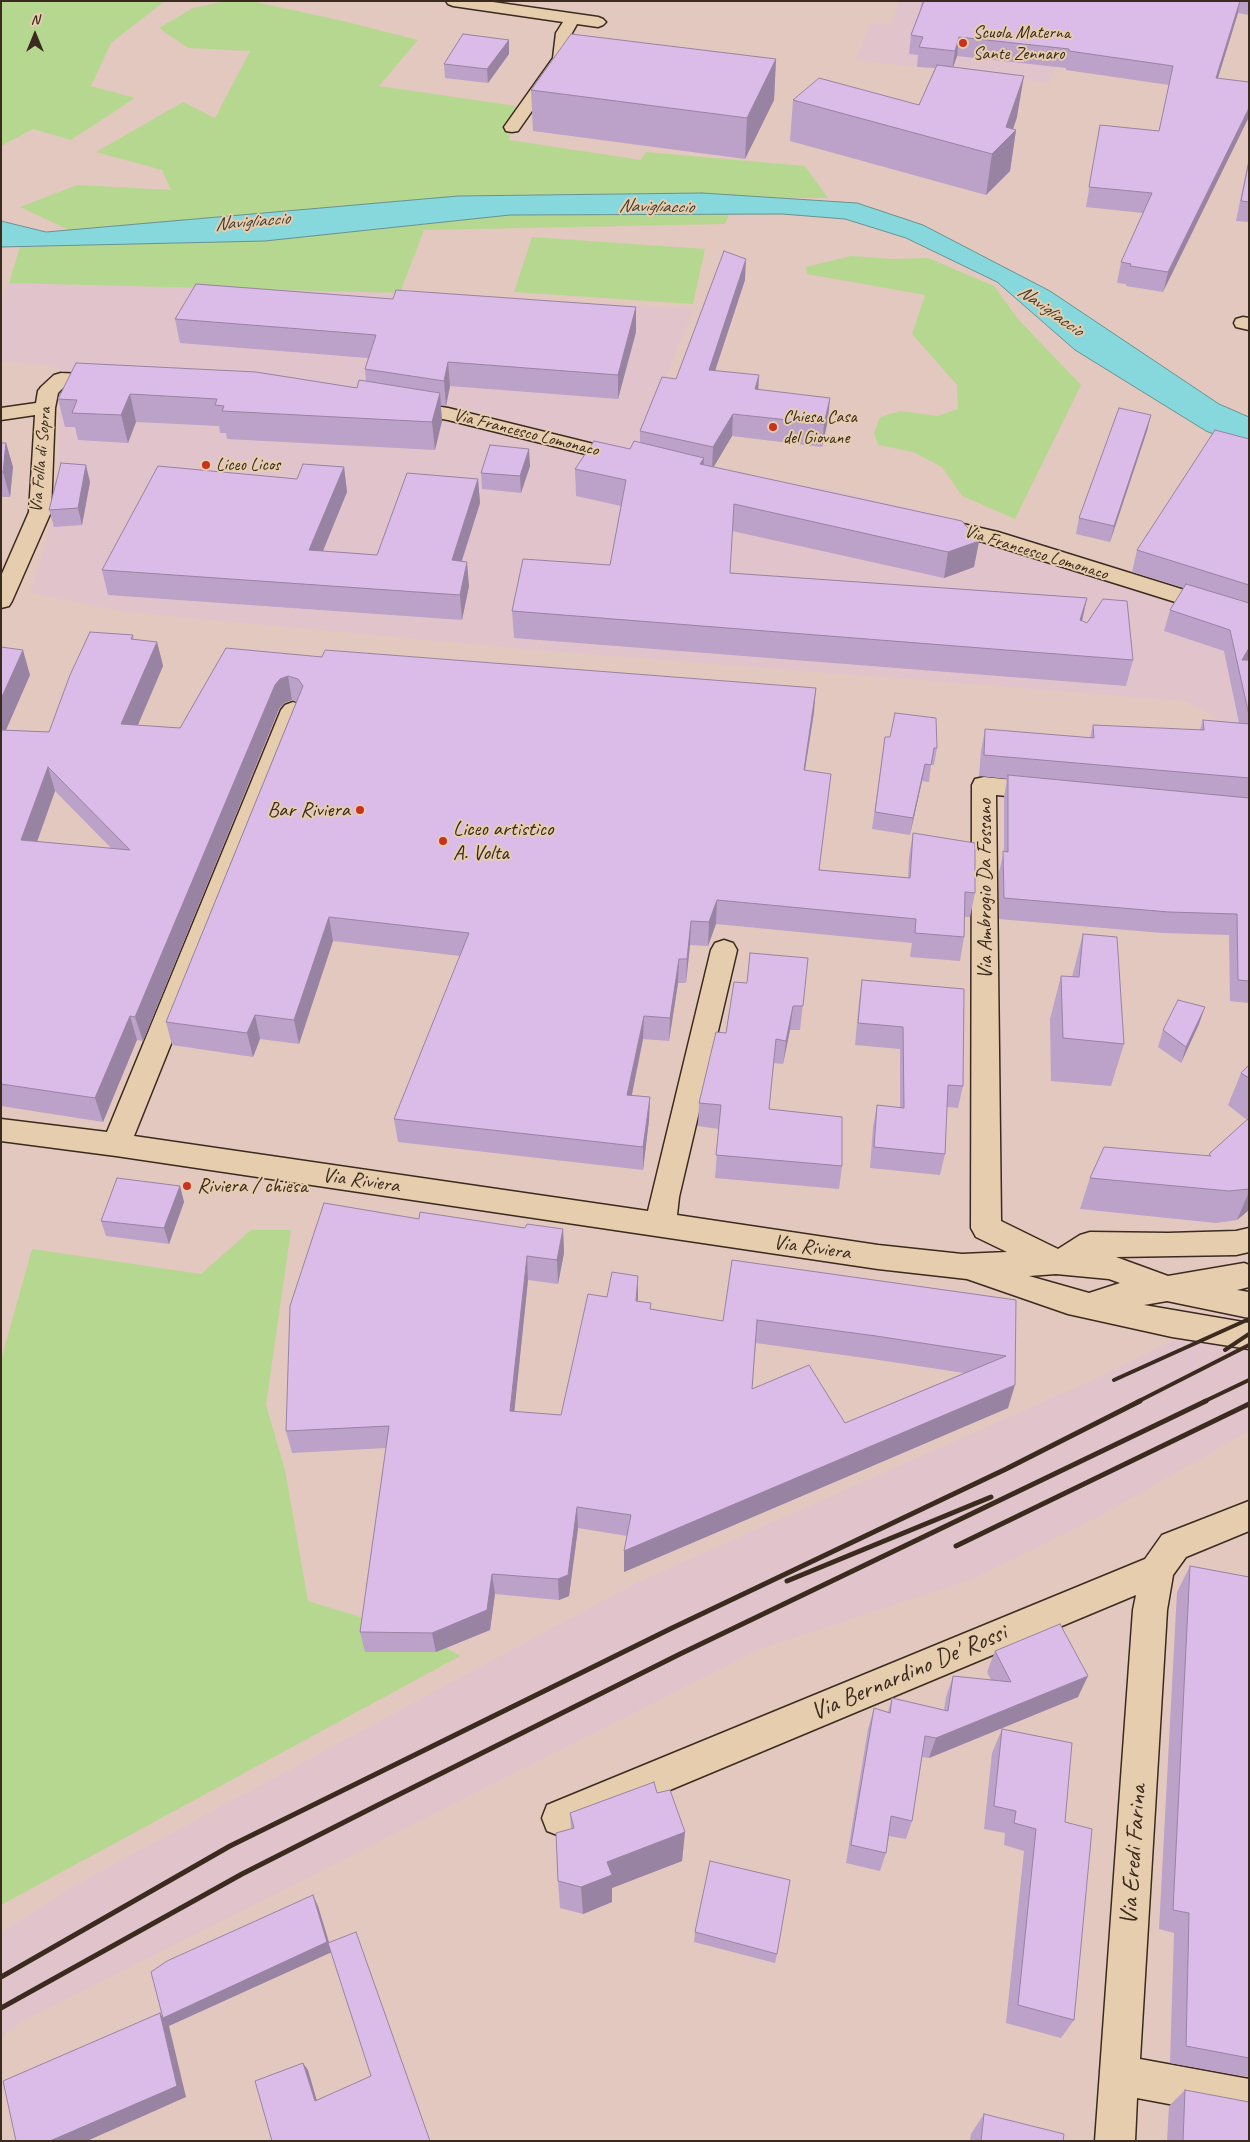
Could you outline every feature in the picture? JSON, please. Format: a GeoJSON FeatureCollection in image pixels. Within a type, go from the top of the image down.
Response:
{"type":"FeatureCollection","features":[{"type":"Feature","properties":{"kind":"street"},"geometry":{"type":"LineString","coordinates":[[453,1],[489,4],[598,22]]}},
{"type":"Feature","properties":{"kind":"street"},"geometry":{"type":"LineString","coordinates":[[512,127],[561,58],[564,34],[572,19]]}},
{"type":"Feature","properties":{"kind":"street","name":"Via Folla di Sopra"},"geometry":{"type":"LineString","coordinates":[[1,600],[40,512],[45,408],[48,391],[61,378],[128,382]]}},
{"type":"Feature","properties":{"kind":"street","name":"Via Francesco Lomonaco"},"geometry":{"type":"LineString","coordinates":[[389,404],[448,414],[649,463]]}},
{"type":"Feature","properties":{"kind":"street"},"geometry":{"type":"LineString","coordinates":[[1,414],[45,408]]}},
{"type":"Feature","properties":{"kind":"street","name":"Via Francesco Lomonaco"},"geometry":{"type":"LineString","coordinates":[[915,519],[990,537],[1246,612]]}},
{"type":"Feature","properties":{"kind":"street"},"geometry":{"type":"LineString","coordinates":[[116,1145],[292,710]]}},
{"type":"Feature","properties":{"kind":"street","name":"Via Ambrogio Da Fossano"},"geometry":{"type":"LineString","coordinates":[[986,1228],[984,785],[1062,792]]}},
{"type":"Feature","properties":{"kind":"street"},"geometry":{"type":"LineString","coordinates":[[661,1226],[665,1197],[724,950]]}},
{"type":"Feature","properties":{"kind":"street","name":"Via Riviera"},"geometry":{"type":"LineString","coordinates":[[1,1130],[962,1268],[1078,1304],[1172,1324],[1249,1336]]}},
{"type":"Feature","properties":{"kind":"street","name":"Via Riviera"},"geometry":{"type":"LineString","coordinates":[[986,1228],[1056,1262],[1066,1259],[1090,1244],[1168,1245],[1243,1242]]}},
{"type":"Feature","properties":{"kind":"street"},"geometry":{"type":"LineString","coordinates":[[1056,1262],[1056,1283],[1078,1304],[1170,1289],[1246,1289]]}},
{"type":"Feature","properties":{"kind":"street","name":"Via Riviera"},"geometry":{"type":"LineString","coordinates":[[962,1268],[1056,1262],[1110,1267],[1170,1289]]}},
{"type":"Feature","properties":{"kind":"street"},"geometry":{"type":"LineString","coordinates":[[1157,1570],[1174,1546],[1249,1516]]}},
{"type":"Feature","properties":{"kind":"street","name":"Via Bernardino De' Rossi"},"geometry":{"type":"LineString","coordinates":[[560,1818],[1157,1570]]}},
{"type":"Feature","properties":{"kind":"street","name":"Via Eredi Farina"},"geometry":{"type":"LineString","coordinates":[[1115,2141],[1150,1610],[1157,1570]]}},
{"type":"Feature","properties":{"kind":"street"},"geometry":{"type":"LineString","coordinates":[[1119,2075],[1249,2099]]}},
{"type":"Feature","properties":{"kind":"shaded area","name":"Scuola Materna Sante Zennaro"},"geometry":{"type":"Polygon","coordinates":[[[899,1],[996,1],[1074,17],[1049,83],[855,60],[871,23],[891,25],[899,1]]]}},
{"type":"Feature","properties":{"kind":"shaded area"},"geometry":{"type":"Polygon","coordinates":[[[9,283],[400,293],[694,309],[638,444],[714,472],[834,490],[1020,536],[1249,610],[1249,733],[1242,732],[1185,701],[524,649],[124,612],[30,593],[65,476],[58,468],[60,367],[1,361],[1,302],[9,283]]]}},
{"type":"Feature","properties":{"kind":"shaded area"},"geometry":{"type":"Polygon","coordinates":[[[1249,1302],[1249,1431],[1102,1515],[973,1579],[760,1649],[24,2021],[1,2037],[1,1933],[70,1888],[636,1583],[1099,1377],[1249,1302]]]}},
{"type":"Feature","properties":{"kind":"green space"},"geometry":{"type":"Polygon","coordinates":[[[1,1],[165,1],[111,43],[91,86],[135,98],[71,140],[33,129],[1,146],[1,1]]]}},
{"type":"Feature","properties":{"kind":"green space"},"geometry":{"type":"Polygon","coordinates":[[[226,1],[251,1],[418,40],[379,86],[516,106],[509,140],[641,160],[646,152],[805,166],[828,198],[787,198],[702,193],[458,196],[69,230],[20,207],[77,185],[171,190],[162,170],[96,152],[183,102],[215,118],[250,51],[188,48],[159,28],[193,8],[226,1]]]}},
{"type":"Feature","properties":{"kind":"green space"},"geometry":{"type":"Polygon","coordinates":[[[729,214],[725,224],[424,230],[400,293],[9,283],[20,247],[265,241],[510,215],[729,214]]]}},
{"type":"Feature","properties":{"kind":"green space"},"geometry":{"type":"Polygon","coordinates":[[[532,237],[705,249],[693,304],[514,292],[532,237]]]}},
{"type":"Feature","properties":{"kind":"green space"},"geometry":{"type":"Polygon","coordinates":[[[851,256],[892,259],[928,258],[994,286],[1018,319],[1081,385],[1015,519],[962,496],[942,467],[913,452],[878,445],[874,433],[880,417],[901,411],[937,416],[958,409],[957,385],[912,334],[925,295],[807,274],[806,267],[851,256]]]}},
{"type":"Feature","properties":{"kind":"green space"},"geometry":{"type":"Polygon","coordinates":[[[251,1230],[291,1230],[266,1405],[285,1470],[308,1601],[429,1638],[460,1656],[1,1905],[1,1360],[32,1249],[201,1274],[251,1230]]]}},
{"type":"Feature","properties":{"kind":"water","name":"Navigliaccio"},"geometry":{"type":"Polygon","coordinates":[[[702,193],[857,203],[923,225],[1050,291],[1219,404],[1249,417],[1249,449],[1206,431],[1075,350],[997,282],[906,238],[845,219],[782,214],[510,215],[265,241],[1,247],[1,221],[46,232],[458,196],[702,193]]]}},
{"type":"Feature","properties":{"kind":"building"},"geometry":{"type":"Polygon","coordinates":[[[924,1],[1240,1],[1216,78],[1249,82],[1249,108],[1168,272],[1130,266],[1131,264],[1121,262],[1152,193],[1089,187],[1100,125],[1159,131],[1173,66],[1069,51],[1069,49],[959,37],[955,51],[919,47],[923,37],[911,35],[924,1]]]}},
{"type":"Feature","properties":{"kind":"building"},"geometry":{"type":"Polygon","coordinates":[[[463,34],[509,40],[487,69],[444,64],[463,34]]]}},
{"type":"Feature","properties":{"kind":"building"},"geometry":{"type":"Polygon","coordinates":[[[571,34],[776,59],[747,118],[531,90],[571,34]]]}},
{"type":"Feature","properties":{"kind":"building"},"geometry":{"type":"Polygon","coordinates":[[[937,65],[1024,76],[1006,127],[1016,130],[992,154],[793,100],[819,78],[919,105],[937,65]]]}},
{"type":"Feature","properties":{"kind":"building"},"geometry":{"type":"Polygon","coordinates":[[[1249,161],[1249,202],[1241,201],[1249,161]]]}},
{"type":"Feature","properties":{"kind":"building"},"geometry":{"type":"Polygon","coordinates":[[[724,251],[746,259],[709,370],[759,375],[755,389],[830,398],[824,424],[733,414],[713,447],[640,431],[662,377],[676,379],[724,251]]]}},
{"type":"Feature","properties":{"kind":"building"},"geometry":{"type":"Polygon","coordinates":[[[196,284],[393,299],[396,290],[636,307],[618,375],[448,362],[444,381],[365,369],[376,335],[175,319],[196,284]]]}},
{"type":"Feature","properties":{"kind":"building"},"geometry":{"type":"Polygon","coordinates":[[[76,363],[256,372],[357,388],[359,380],[440,393],[432,422],[222,411],[224,406],[215,405],[217,399],[130,394],[121,415],[72,413],[77,400],[58,399],[76,363]]]}},
{"type":"Feature","properties":{"kind":"building"},"geometry":{"type":"Polygon","coordinates":[[[1119,408],[1151,415],[1114,526],[1079,518],[1119,408]]]}},
{"type":"Feature","properties":{"kind":"building"},"geometry":{"type":"Polygon","coordinates":[[[1215,430],[1249,439],[1249,585],[1137,550],[1215,430]]]}},
{"type":"Feature","properties":{"kind":"building"},"geometry":{"type":"Polygon","coordinates":[[[594,441],[630,449],[634,441],[704,458],[700,464],[962,521],[979,541],[948,552],[734,504],[730,573],[1087,598],[1080,620],[1087,623],[1103,599],[1127,601],[1133,660],[512,611],[523,559],[610,565],[626,480],[575,469],[594,441]]]}},
{"type":"Feature","properties":{"kind":"building"},"geometry":{"type":"Polygon","coordinates":[[[1,443],[6,443],[3,472],[1,472],[1,443]]]}},
{"type":"Feature","properties":{"kind":"building"},"geometry":{"type":"Polygon","coordinates":[[[490,445],[529,449],[520,476],[481,473],[490,445]]]}},
{"type":"Feature","properties":{"kind":"building"},"geometry":{"type":"Polygon","coordinates":[[[61,463],[86,465],[78,508],[49,510],[61,463]]]}},
{"type":"Feature","properties":{"kind":"building"},"geometry":{"type":"Polygon","coordinates":[[[303,464],[344,467],[309,550],[377,555],[407,473],[478,479],[452,560],[467,562],[460,595],[102,570],[158,466],[297,479],[303,464]]]}},
{"type":"Feature","properties":{"kind":"building"},"geometry":{"type":"Polygon","coordinates":[[[1186,584],[1249,603],[1249,648],[1242,660],[1249,660],[1249,715],[1230,630],[1170,610],[1186,584]]]}},
{"type":"Feature","properties":{"kind":"building"},"geometry":{"type":"Polygon","coordinates":[[[90,632],[133,635],[131,639],[157,642],[121,724],[180,728],[226,648],[322,657],[325,650],[816,688],[804,770],[831,774],[819,870],[910,878],[913,833],[975,843],[975,893],[965,892],[964,937],[915,933],[916,919],[717,900],[709,922],[691,921],[687,959],[679,959],[670,1018],[644,1016],[627,1095],[650,1097],[643,1147],[394,1119],[469,933],[329,917],[294,1020],[255,1015],[247,1033],[166,1022],[303,686],[298,679],[288,676],[280,679],[275,685],[135,1017],[130,1016],[95,1098],[1,1084],[1,730],[49,732],[70,675],[90,632]],[[48,767],[21,840],[130,850],[48,767]]]}},
{"type":"Feature","properties":{"kind":"building"},"geometry":{"type":"Polygon","coordinates":[[[1,647],[23,650],[1,699],[1,647]]]}},
{"type":"Feature","properties":{"kind":"building"},"geometry":{"type":"Polygon","coordinates":[[[895,713],[936,718],[937,748],[934,748],[931,765],[925,764],[913,818],[875,812],[885,737],[890,737],[895,713]]]}},
{"type":"Feature","properties":{"kind":"building"},"geometry":{"type":"Polygon","coordinates":[[[1203,720],[1249,724],[1249,778],[984,755],[985,729],[1094,738],[1093,725],[1204,730],[1203,720]]]}},
{"type":"Feature","properties":{"kind":"building"},"geometry":{"type":"Polygon","coordinates":[[[1008,775],[1249,798],[1249,981],[1238,980],[1237,914],[1169,912],[1004,898],[1003,851],[1008,852],[1008,775]]]}},
{"type":"Feature","properties":{"kind":"building"},"geometry":{"type":"Polygon","coordinates":[[[1083,934],[1117,937],[1124,1044],[1063,1038],[1061,976],[1079,977],[1083,934]]]}},
{"type":"Feature","properties":{"kind":"building"},"geometry":{"type":"Polygon","coordinates":[[[750,953],[808,958],[803,1006],[793,1006],[786,1041],[776,1039],[769,1109],[842,1117],[842,1166],[716,1155],[721,1105],[699,1103],[716,1032],[726,1033],[734,982],[747,983],[750,953]]]}},
{"type":"Feature","properties":{"kind":"building"},"geometry":{"type":"Polygon","coordinates":[[[862,980],[964,989],[963,1086],[948,1085],[945,1154],[874,1147],[877,1105],[904,1108],[903,1027],[858,1023],[862,980]]]}},
{"type":"Feature","properties":{"kind":"building"},"geometry":{"type":"Polygon","coordinates":[[[1178,1000],[1205,1007],[1186,1047],[1163,1030],[1178,1000]]]}},
{"type":"Feature","properties":{"kind":"building"},"geometry":{"type":"Polygon","coordinates":[[[1249,1065],[1249,1078],[1241,1073],[1249,1065]]]}},
{"type":"Feature","properties":{"kind":"building"},"geometry":{"type":"Polygon","coordinates":[[[1249,1118],[1249,1189],[1229,1191],[1090,1178],[1104,1147],[1211,1156],[1209,1154],[1249,1118]]]}},
{"type":"Feature","properties":{"kind":"building"},"geometry":{"type":"Polygon","coordinates":[[[117,1178],[180,1186],[164,1228],[101,1221],[117,1178]]]}},
{"type":"Feature","properties":{"kind":"building"},"geometry":{"type":"Polygon","coordinates":[[[324,1203],[419,1219],[420,1212],[525,1228],[527,1224],[563,1229],[557,1260],[527,1256],[510,1411],[561,1415],[588,1294],[607,1297],[612,1272],[638,1276],[636,1301],[651,1303],[650,1309],[723,1321],[732,1260],[1016,1300],[1015,1385],[624,1551],[631,1515],[577,1507],[568,1575],[558,1579],[492,1574],[487,1610],[432,1633],[360,1632],[389,1426],[286,1431],[290,1306],[324,1203]],[[757,1320],[752,1389],[809,1365],[845,1423],[1006,1356],[757,1320]]]}},
{"type":"Feature","properties":{"kind":"building"},"geometry":{"type":"Polygon","coordinates":[[[1190,1566],[1249,1577],[1249,2058],[1186,2046],[1189,1913],[1173,1910],[1190,1566]]]}},
{"type":"Feature","properties":{"kind":"building"},"geometry":{"type":"Polygon","coordinates":[[[1060,1624],[1088,1676],[936,1738],[925,1736],[912,1821],[891,1816],[886,1853],[851,1845],[874,1708],[890,1713],[892,1698],[948,1711],[953,1676],[1011,1682],[995,1651],[1060,1624]]]}},
{"type":"Feature","properties":{"kind":"building"},"geometry":{"type":"Polygon","coordinates":[[[1002,1729],[1072,1743],[1065,1822],[1092,1829],[1074,2020],[1018,2005],[1036,1829],[1014,1823],[1016,1811],[994,1806],[1002,1729]]]}},
{"type":"Feature","properties":{"kind":"building"},"geometry":{"type":"Polygon","coordinates":[[[654,1782],[657,1793],[670,1790],[685,1832],[607,1862],[612,1875],[581,1887],[558,1881],[556,1833],[574,1828],[570,1813],[654,1782]]]}},
{"type":"Feature","properties":{"kind":"building"},"geometry":{"type":"Polygon","coordinates":[[[710,1861],[790,1880],[777,1954],[695,1932],[710,1861]]]}},
{"type":"Feature","properties":{"kind":"building"},"geometry":{"type":"Polygon","coordinates":[[[313,1895],[327,1942],[163,2018],[151,1972],[167,1961],[313,1895]]]}},
{"type":"Feature","properties":{"kind":"building"},"geometry":{"type":"Polygon","coordinates":[[[356,1932],[430,2141],[272,2141],[255,2081],[303,2063],[315,2101],[371,2076],[328,1943],[356,1932]]]}},
{"type":"Feature","properties":{"kind":"building"},"geometry":{"type":"Polygon","coordinates":[[[160,2013],[177,2086],[50,2141],[16,2141],[3,2081],[160,2013]]]}},
{"type":"Feature","properties":{"kind":"building"},"geometry":{"type":"Polygon","coordinates":[[[1185,2090],[1249,2102],[1249,2141],[1183,2141],[1185,2090]]]}},
{"type":"Feature","properties":{"kind":"building"},"geometry":{"type":"Polygon","coordinates":[[[984,2114],[1064,2134],[1063,2141],[981,2141],[984,2114]]]}},
{"type":"Feature","properties":{"kind":"railway"},"geometry":{"type":"LineString","coordinates":[[1114,1380],[1249,1319]]}},
{"type":"Feature","properties":{"kind":"railway"},"geometry":{"type":"LineString","coordinates":[[1225,1350],[1249,1334]]}},
{"type":"Feature","properties":{"kind":"railway"},"geometry":{"type":"LineString","coordinates":[[1137,1402],[1249,1345]]}},
{"type":"Feature","properties":{"kind":"railway"},"geometry":{"type":"LineString","coordinates":[[1203,1402],[1249,1380]]}},
{"type":"Feature","properties":{"kind":"railway"},"geometry":{"type":"LineString","coordinates":[[1,1977],[230,1846],[670,1629],[1006,1469],[1140,1401]]}},
{"type":"Feature","properties":{"kind":"railway"},"geometry":{"type":"LineString","coordinates":[[1,2008],[242,1874],[376,1806],[680,1654],[1206,1401]]}},
{"type":"Feature","properties":{"kind":"railway"},"geometry":{"type":"LineString","coordinates":[[956,1546],[1249,1404]]}},
{"type":"Feature","properties":{"kind":"railway"},"geometry":{"type":"LineString","coordinates":[[787,1581],[991,1497]]}},
{"type":"Feature","properties":{"kind":"place","name":"Scuola Materna Sante Zennaro"},"geometry":{"type":"Point","coordinates":[963,43]}},
{"type":"Feature","properties":{"kind":"place","name":"Chiesa Casa del Giovane"},"geometry":{"type":"Point","coordinates":[773,427]}},
{"type":"Feature","properties":{"kind":"place","name":"Liceo Licos"},"geometry":{"type":"Point","coordinates":[206,465]}},
{"type":"Feature","properties":{"kind":"place","name":"Bar Riviera"},"geometry":{"type":"Point","coordinates":[360,810]}},
{"type":"Feature","properties":{"kind":"place","name":"Liceo artistico A. Volta"},"geometry":{"type":"Point","coordinates":[443,841]}},
{"type":"Feature","properties":{"kind":"place","name":"Riviera / chiesa"},"geometry":{"type":"Point","coordinates":[187,1186]}}]}
